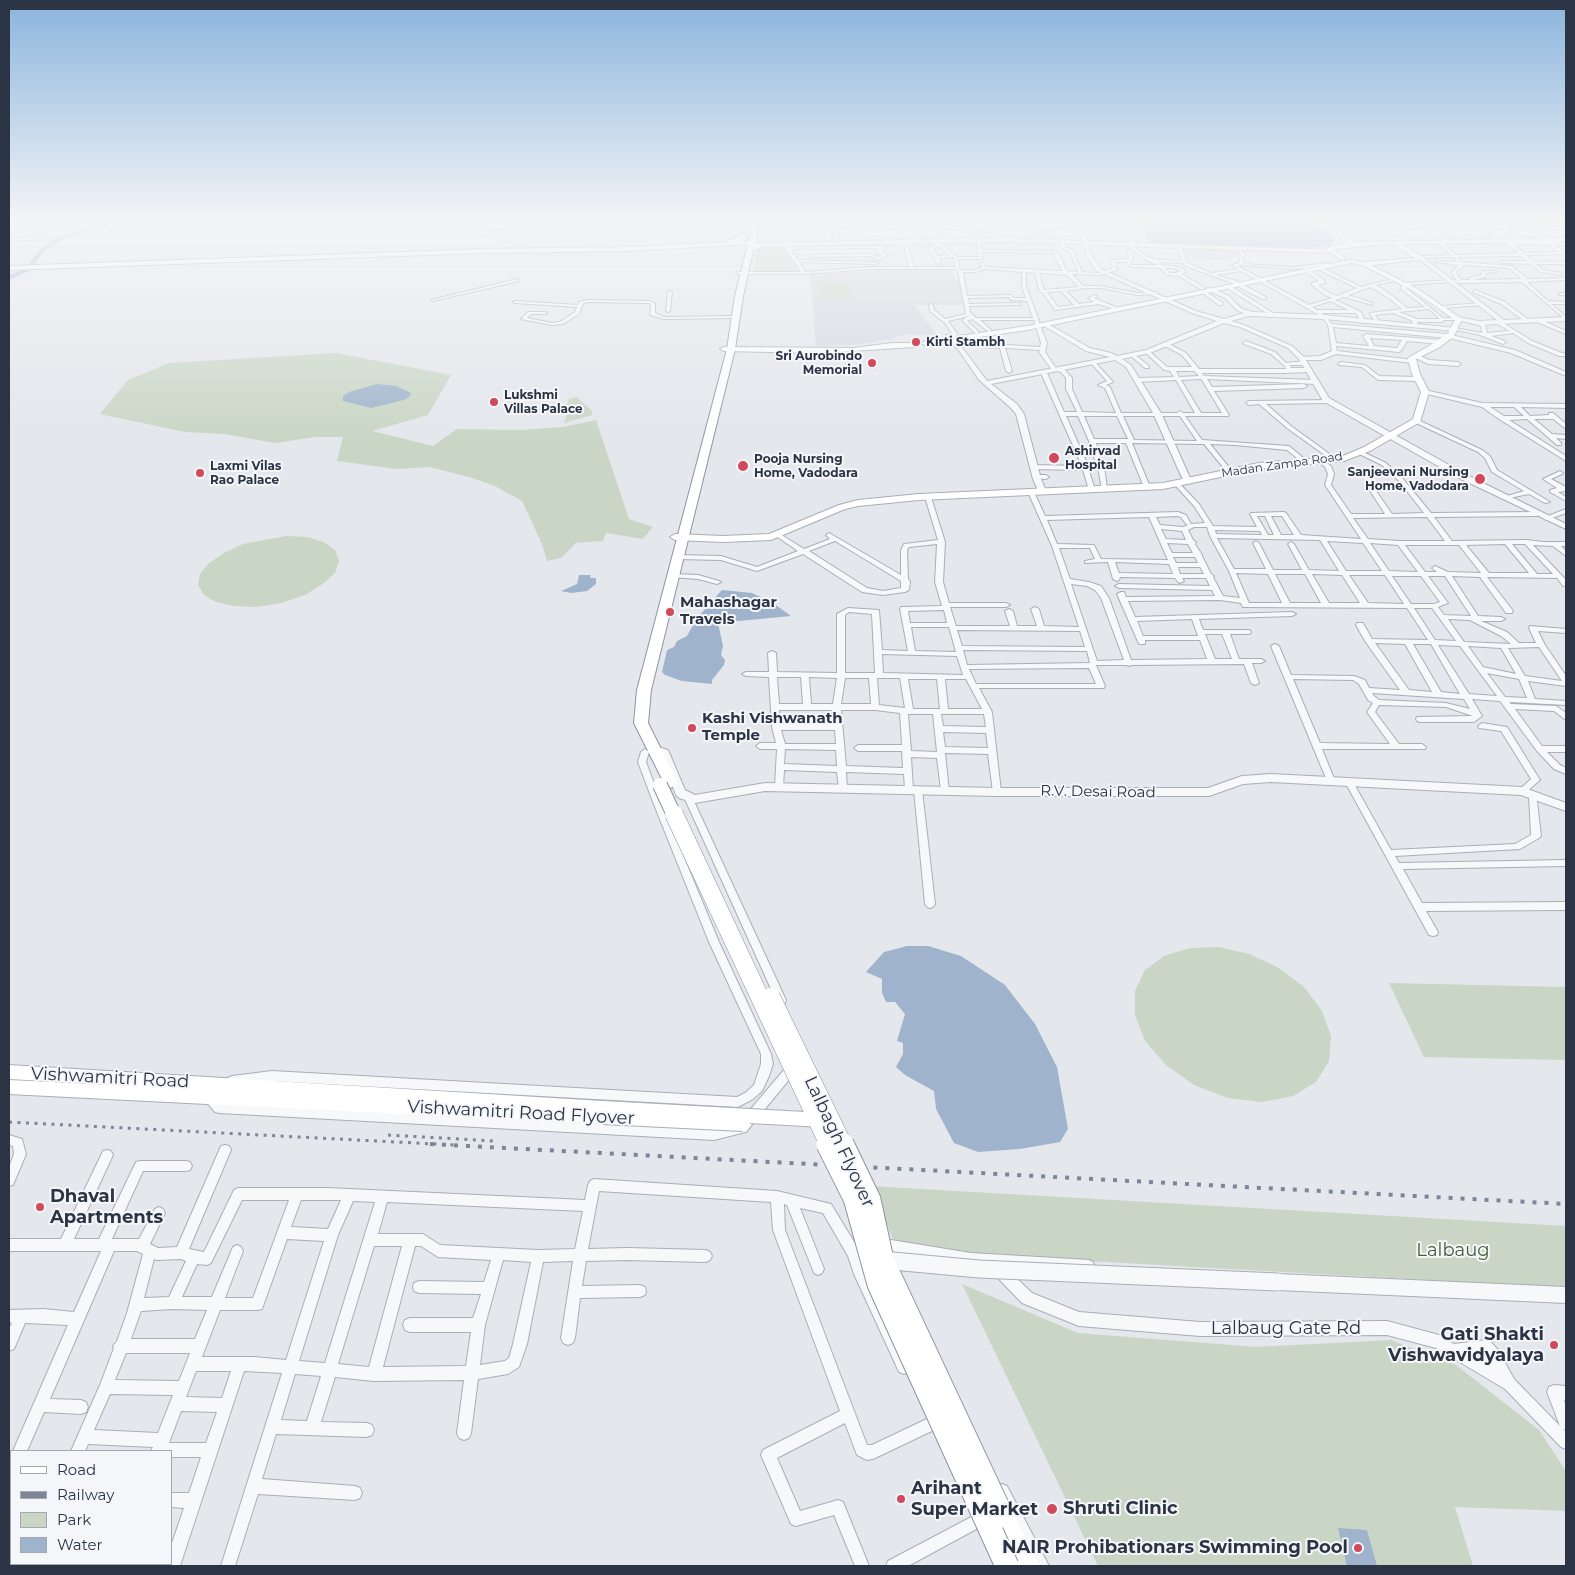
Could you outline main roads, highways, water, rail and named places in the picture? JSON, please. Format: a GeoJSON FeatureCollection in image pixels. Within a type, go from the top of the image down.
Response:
{"type":"FeatureCollection","features":[{"type":"Feature","properties":{"kind":"highway"},"geometry":{"type":"LineString","coordinates":[[650,751],[631,727],[631,720],[650,633],[679,539],[728,347],[737,290]]}},
{"type":"Feature","properties":{"kind":"highway"},"geometry":{"type":"LineString","coordinates":[[650,751],[640,719],[644,690],[678,557],[679,539]]}},
{"type":"Feature","properties":{"kind":"highway","name":"Lalbagh Flyover"},"geometry":{"type":"LineString","coordinates":[[650,751],[825,1124],[859,1206],[879,1284],[1007,1566]]}},
{"type":"Feature","properties":{"kind":"highway","name":"Lalbagh Flyover"},"geometry":{"type":"LineString","coordinates":[[825,1124],[869,1200],[882,1260],[1026,1566]]}},
{"type":"Feature","properties":{"kind":"main road"},"geometry":{"type":"LineString","coordinates":[[728,347],[837,351],[953,338],[1068,318],[1161,296],[1196,290]]}},
{"type":"Feature","properties":{"kind":"main road","name":"Madan Zampa Road"},"geometry":{"type":"LineString","coordinates":[[679,539],[739,542],[779,536],[821,518],[870,502],[928,497],[1092,490],[1177,484],[1186,480],[1229,471],[1333,459],[1359,452],[1393,436],[1416,421],[1425,392],[1418,379],[1414,359],[1447,336],[1459,319],[1416,290]]}},
{"type":"Feature","properties":{"kind":"main road"},"geometry":{"type":"LineString","coordinates":[[953,338],[976,332],[1040,323]]}},
{"type":"Feature","properties":{"kind":"main road"},"geometry":{"type":"LineString","coordinates":[[728,347],[833,348],[906,341],[919,342]]}},
{"type":"Feature","properties":{"kind":"main road","name":"Vishwamitri Road"},"geometry":{"type":"LineString","coordinates":[[9,1072],[210,1090]]}},
{"type":"Feature","properties":{"kind":"main road","name":"Vishwamitri Road"},"geometry":{"type":"LineString","coordinates":[[9,1087],[210,1090]]}},
{"type":"Feature","properties":{"kind":"main road","name":"Vishwamitri Road Flyover"},"geometry":{"type":"LineString","coordinates":[[210,1090],[825,1124]]}},
{"type":"Feature","properties":{"kind":"water"},"geometry":{"type":"Polygon","coordinates":[[[377,384],[396,386],[411,393],[404,400],[371,408],[343,401],[343,396],[349,392],[377,384]]]}},
{"type":"Feature","properties":{"kind":"water"},"geometry":{"type":"Polygon","coordinates":[[[579,575],[591,575],[590,578],[596,578],[596,584],[587,591],[571,593],[561,591],[577,584],[579,575]]]}},
{"type":"Feature","properties":{"kind":"water"},"geometry":{"type":"Polygon","coordinates":[[[722,590],[752,593],[773,603],[791,616],[718,623],[723,646],[721,655],[725,660],[724,665],[712,680],[712,684],[682,681],[665,675],[662,672],[667,650],[674,647],[677,641],[687,636],[697,618],[722,590]]]}},
{"type":"Feature","properties":{"kind":"water"},"geometry":{"type":"Polygon","coordinates":[[[907,946],[928,946],[961,956],[1005,985],[1035,1024],[1057,1067],[1068,1129],[1060,1142],[1020,1149],[978,1152],[954,1143],[936,1109],[934,1091],[905,1075],[896,1067],[903,1054],[903,1043],[897,1041],[905,1014],[895,1002],[886,1002],[882,993],[882,979],[866,972],[884,952],[907,946]]]}},
{"type":"Feature","properties":{"kind":"water","name":"NAIR Prohibationars Swimming Pool"},"geometry":{"type":"Polygon","coordinates":[[[1338,1528],[1367,1530],[1377,1566],[1347,1566],[1338,1528]]]}},
{"type":"Feature","properties":{"kind":"railway"},"geometry":{"type":"LineString","coordinates":[[9,1122],[454,1145]]}},
{"type":"Feature","properties":{"kind":"railway"},"geometry":{"type":"LineString","coordinates":[[388,1135],[495,1141]]}},
{"type":"Feature","properties":{"kind":"railway"},"geometry":{"type":"LineString","coordinates":[[430,1144],[1566,1204]]}},
{"type":"Feature","properties":{"kind":"place","name":"Kirti Stambh"},"geometry":{"type":"Point","coordinates":[916,342]}},
{"type":"Feature","properties":{"kind":"place","name":"Sri Aurobindo Memorial"},"geometry":{"type":"Point","coordinates":[872,363]}},
{"type":"Feature","properties":{"kind":"place","name":"Lukshmi Villas Palace"},"geometry":{"type":"Point","coordinates":[494,402]}},
{"type":"Feature","properties":{"kind":"place","name":"Ashirvad Hospital"},"geometry":{"type":"Point","coordinates":[1054,458]}},
{"type":"Feature","properties":{"kind":"place","name":"Pooja Nursing Home, Vadodara"},"geometry":{"type":"Point","coordinates":[743,466]}},
{"type":"Feature","properties":{"kind":"place","name":"Laxmi Vilas Rao Palace"},"geometry":{"type":"Point","coordinates":[200,473]}},
{"type":"Feature","properties":{"kind":"place","name":"Sanjeevani Nursing Home, Vadodara"},"geometry":{"type":"Point","coordinates":[1480,479]}},
{"type":"Feature","properties":{"kind":"place","name":"Mahashagar Travels"},"geometry":{"type":"Point","coordinates":[670,612]}},
{"type":"Feature","properties":{"kind":"place","name":"Kashi Vishwanath Temple"},"geometry":{"type":"Point","coordinates":[692,728]}},
{"type":"Feature","properties":{"kind":"place","name":"Dhaval Apartments"},"geometry":{"type":"Point","coordinates":[40,1207]}},
{"type":"Feature","properties":{"kind":"place","name":"Gati Shakti Vishwavidyalaya"},"geometry":{"type":"Point","coordinates":[1554,1345]}},
{"type":"Feature","properties":{"kind":"place","name":"Arihant Super Market"},"geometry":{"type":"Point","coordinates":[901,1499]}},
{"type":"Feature","properties":{"kind":"place","name":"Shruti Clinic"},"geometry":{"type":"Point","coordinates":[1052,1509]}},
{"type":"Feature","properties":{"kind":"place","name":"NAIR Prohibationars Swimming Pool"},"geometry":{"type":"Point","coordinates":[1358,1548]}},
{"type":"Feature","properties":{"kind":"park label","name":"Lalbaug"},"geometry":{"type":"Point","coordinates":[1453,1251]}}]}
